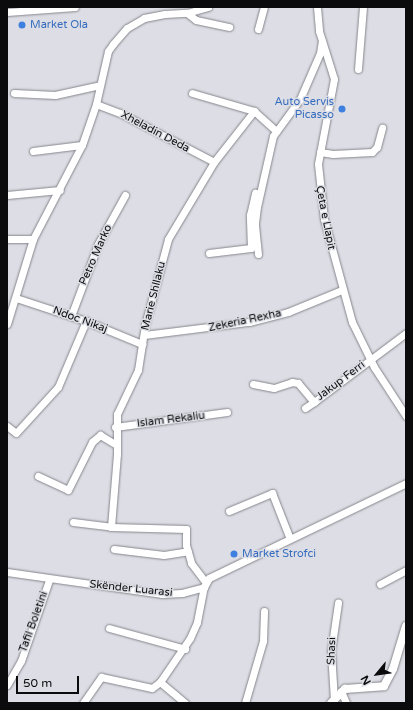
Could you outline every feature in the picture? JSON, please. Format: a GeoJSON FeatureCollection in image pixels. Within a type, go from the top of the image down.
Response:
{"type":"FeatureCollection","features":[{"type":"Feature","properties":{"kind":"street"},"geometry":{"type":"LineString","coordinates":[[7,12],[75,7]]}},
{"type":"Feature","properties":{"kind":"street"},"geometry":{"type":"LineString","coordinates":[[7,324],[33,239],[60,190],[82,145],[96,104],[108,51],[127,28],[153,16],[187,13],[208,7]]}},
{"type":"Feature","properties":{"kind":"street"},"geometry":{"type":"LineString","coordinates":[[258,29],[264,7]]}},
{"type":"Feature","properties":{"kind":"street","name":"Çeta e Llapit"},"geometry":{"type":"LineString","coordinates":[[317,7],[322,40],[334,79],[318,164],[320,200],[342,290],[352,322],[370,359],[406,416]]}},
{"type":"Feature","properties":{"kind":"street"},"geometry":{"type":"LineString","coordinates":[[358,69],[363,7]]}},
{"type":"Feature","properties":{"kind":"street"},"geometry":{"type":"LineString","coordinates":[[187,13],[196,20],[229,27]]}},
{"type":"Feature","properties":{"kind":"street"},"geometry":{"type":"LineString","coordinates":[[258,254],[255,223],[264,172],[273,136],[300,99],[320,53],[322,40]]}},
{"type":"Feature","properties":{"kind":"street"},"geometry":{"type":"LineString","coordinates":[[14,93],[55,95],[100,85]]}},
{"type":"Feature","properties":{"kind":"street"},"geometry":{"type":"LineString","coordinates":[[192,93],[254,111],[276,132]]}},
{"type":"Feature","properties":{"kind":"street","name":"Xheladin Deda"},"geometry":{"type":"LineString","coordinates":[[96,104],[120,113],[214,162]]}},
{"type":"Feature","properties":{"kind":"street","name":"Marie Shllaku"},"geometry":{"type":"LineString","coordinates":[[111,527],[117,459],[115,427],[121,404],[138,370],[144,335],[168,239],[214,162],[254,111]]}},
{"type":"Feature","properties":{"kind":"street"},"geometry":{"type":"LineString","coordinates":[[320,152],[333,154],[372,152],[377,147],[382,128]]}},
{"type":"Feature","properties":{"kind":"street"},"geometry":{"type":"LineString","coordinates":[[33,151],[82,145]]}},
{"type":"Feature","properties":{"kind":"street"},"geometry":{"type":"LineString","coordinates":[[209,253],[251,248],[252,204],[264,172]]}},
{"type":"Feature","properties":{"kind":"street"},"geometry":{"type":"LineString","coordinates":[[7,195],[60,190]]}},
{"type":"Feature","properties":{"kind":"street","name":"Petro Marko"},"geometry":{"type":"LineString","coordinates":[[71,316],[98,244],[125,195]]}},
{"type":"Feature","properties":{"kind":"street"},"geometry":{"type":"LineString","coordinates":[[7,239],[33,239]]}},
{"type":"Feature","properties":{"kind":"street","name":"Zekeria Rexha"},"geometry":{"type":"LineString","coordinates":[[144,335],[249,322],[300,307],[342,290]]}},
{"type":"Feature","properties":{"kind":"street","name":"Ndoc Nikaj"},"geometry":{"type":"LineString","coordinates":[[16,298],[86,321],[142,344]]}},
{"type":"Feature","properties":{"kind":"street"},"geometry":{"type":"LineString","coordinates":[[7,426],[16,434],[58,386],[86,321]]}},
{"type":"Feature","properties":{"kind":"street","name":"Jakup Ferri"},"geometry":{"type":"LineString","coordinates":[[252,384],[274,388],[292,382],[298,383],[314,402],[406,333]]}},
{"type":"Feature","properties":{"kind":"street"},"geometry":{"type":"LineString","coordinates":[[305,408],[314,402]]}},
{"type":"Feature","properties":{"kind":"street","name":"Islam Rekaliu"},"geometry":{"type":"LineString","coordinates":[[115,427],[227,412]]}},
{"type":"Feature","properties":{"kind":"street"},"geometry":{"type":"LineString","coordinates":[[38,476],[68,490],[92,442],[100,435],[115,444]]}},
{"type":"Feature","properties":{"kind":"street","name":"Skënder Luarasi"},"geometry":{"type":"LineString","coordinates":[[7,572],[49,580],[168,594],[182,593],[205,585],[215,575],[406,483]]}},
{"type":"Feature","properties":{"kind":"street"},"geometry":{"type":"LineString","coordinates":[[229,511],[272,493],[290,539]]}},
{"type":"Feature","properties":{"kind":"street"},"geometry":{"type":"LineString","coordinates":[[73,522],[111,527],[186,529],[188,551],[191,563],[205,585],[196,622],[184,649],[160,682],[152,688],[101,677],[83,703]]}},
{"type":"Feature","properties":{"kind":"street"},"geometry":{"type":"LineString","coordinates":[[114,549],[164,555],[188,551]]}},
{"type":"Feature","properties":{"kind":"street"},"geometry":{"type":"LineString","coordinates":[[380,584],[406,570]]}},
{"type":"Feature","properties":{"kind":"street","name":"Tafil Boletini"},"geometry":{"type":"LineString","coordinates":[[7,685],[21,661],[49,580]]}},
{"type":"Feature","properties":{"kind":"street","name":"Shasi"},"geometry":{"type":"LineString","coordinates":[[332,701],[331,651],[338,603]]}},
{"type":"Feature","properties":{"kind":"street"},"geometry":{"type":"LineString","coordinates":[[245,703],[260,657],[265,627],[264,611]]}},
{"type":"Feature","properties":{"kind":"street"},"geometry":{"type":"LineString","coordinates":[[332,701],[341,691],[351,688],[384,686],[393,669],[406,626]]}},
{"type":"Feature","properties":{"kind":"street"},"geometry":{"type":"LineString","coordinates":[[109,628],[184,649]]}},
{"type":"Feature","properties":{"kind":"street"},"geometry":{"type":"LineString","coordinates":[[160,682],[185,703]]}},
{"type":"Feature","properties":{"kind":"street"},"geometry":{"type":"LineString","coordinates":[[341,691],[346,703]]}},
{"type":"Feature","properties":{"kind":"place","name":"Market Ola"},"geometry":{"type":"Point","coordinates":[22,25]}},
{"type":"Feature","properties":{"kind":"place","name":"Auto Servis Picasso"},"geometry":{"type":"Point","coordinates":[342,109]}},
{"type":"Feature","properties":{"kind":"place","name":"Market Strofci"},"geometry":{"type":"Point","coordinates":[234,554]}}]}
